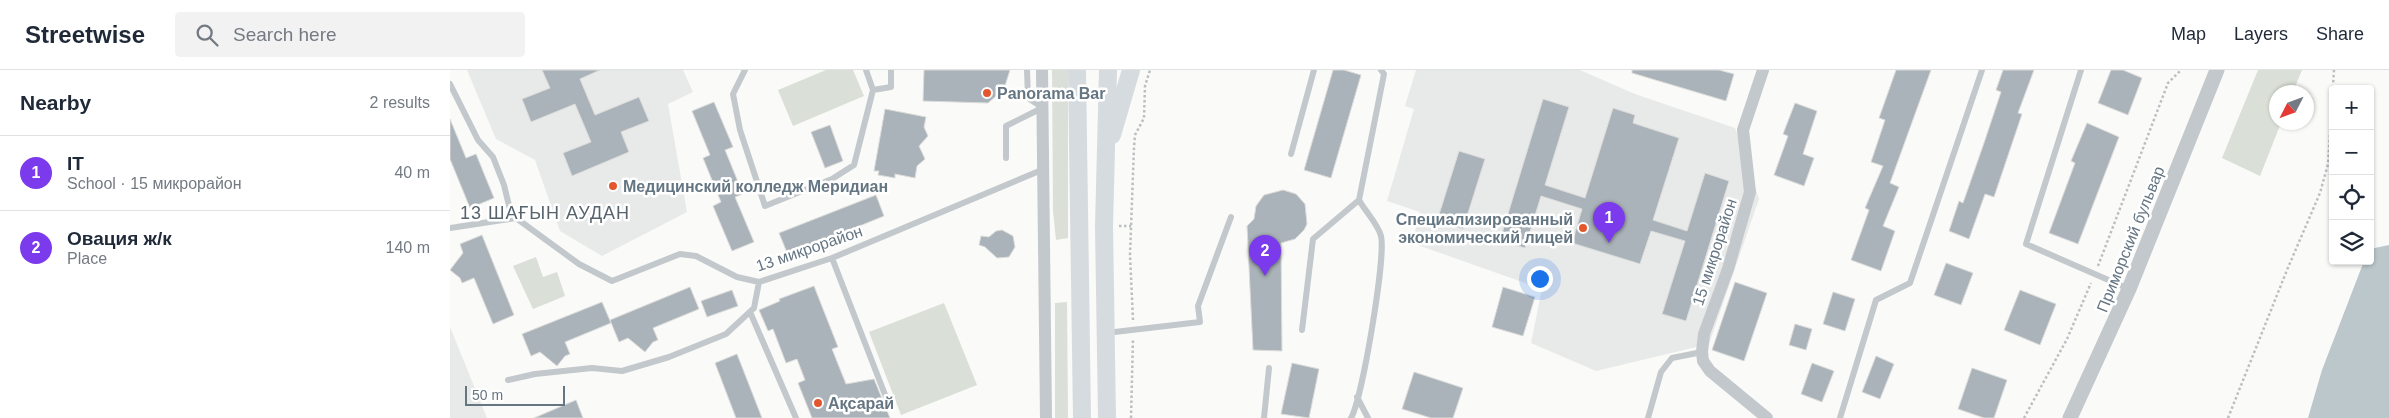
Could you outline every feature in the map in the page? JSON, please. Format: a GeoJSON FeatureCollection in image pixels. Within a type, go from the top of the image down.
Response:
{"type":"FeatureCollection","features":[{"type":"Feature","properties":{"kind":"main road"},"geometry":{"type":"LineString","coordinates":[[1077,70],[1082,418]]}},
{"type":"Feature","properties":{"kind":"main road"},"geometry":{"type":"LineString","coordinates":[[1107,418],[1105,162],[1108,70]]}},
{"type":"Feature","properties":{"kind":"main road"},"geometry":{"type":"LineString","coordinates":[[1105,162],[1131,70]]}},
{"type":"Feature","properties":{"kind":"street"},"geometry":{"type":"LineString","coordinates":[[1042,70],[1046,418]]}},
{"type":"Feature","properties":{"kind":"street","name":"15 микрорайон"},"geometry":{"type":"LineString","coordinates":[[1702,352],[1704,334],[1728,269],[1750,192],[1743,130],[1762,70]]}},
{"type":"Feature","properties":{"kind":"street","name":"Приморский бульвар"},"geometry":{"type":"LineString","coordinates":[[2070,418],[2129,289],[2217,70]]}},
{"type":"Feature","properties":{"kind":"street"},"geometry":{"type":"LineString","coordinates":[[1702,352],[1703,361],[1710,371],[1767,418]]}},
{"type":"Feature","properties":{"kind":"lane"},"geometry":{"type":"LineString","coordinates":[[742,72],[733,94],[740,130],[766,206],[832,179],[854,165],[865,115],[873,90],[866,70]]}},
{"type":"Feature","properties":{"kind":"lane"},"geometry":{"type":"LineString","coordinates":[[873,90],[891,87],[891,70]]}},
{"type":"Feature","properties":{"kind":"lane"},"geometry":{"type":"LineString","coordinates":[[1027,70],[1028,98],[1043,108]]}},
{"type":"Feature","properties":{"kind":"lane"},"geometry":{"type":"LineString","coordinates":[[1291,154],[1314,70]]}},
{"type":"Feature","properties":{"kind":"lane"},"geometry":{"type":"LineString","coordinates":[[1302,330],[1313,238],[1359,200],[1384,74],[1381,70]]}},
{"type":"Feature","properties":{"kind":"lane"},"geometry":{"type":"LineString","coordinates":[[1840,418],[1876,300],[1910,283],[1982,70]]}},
{"type":"Feature","properties":{"kind":"lane"},"geometry":{"type":"LineString","coordinates":[[2081,70],[2026,244],[2129,289]]}},
{"type":"Feature","properties":{"kind":"lane"},"geometry":{"type":"LineString","coordinates":[[450,84],[458,105],[478,140],[493,157],[504,186],[512,218],[450,228]]}},
{"type":"Feature","properties":{"kind":"lane"},"geometry":{"type":"LineString","coordinates":[[1006,158],[1006,126],[1043,108]]}},
{"type":"Feature","properties":{"kind":"lane","name":"13 микрорайон"},"geometry":{"type":"LineString","coordinates":[[512,218],[516,218],[580,264],[612,281],[680,254],[696,256],[737,277],[759,282],[832,258],[1044,169]]}},
{"type":"Feature","properties":{"kind":"lane"},"geometry":{"type":"LineString","coordinates":[[1351,418],[1382,273],[1381,236],[1359,200]]}},
{"type":"Feature","properties":{"kind":"lane"},"geometry":{"type":"LineString","coordinates":[[1106,333],[1200,322],[1198,306],[1231,217]]}},
{"type":"Feature","properties":{"kind":"lane"},"geometry":{"type":"LineString","coordinates":[[832,258],[888,405]]}},
{"type":"Feature","properties":{"kind":"lane"},"geometry":{"type":"LineString","coordinates":[[508,380],[535,374],[592,368],[622,370],[669,358],[726,334],[754,308],[759,282]]}},
{"type":"Feature","properties":{"kind":"lane"},"geometry":{"type":"LineString","coordinates":[[750,312],[796,418]]}},
{"type":"Feature","properties":{"kind":"lane"},"geometry":{"type":"LineString","coordinates":[[1648,418],[1661,372],[1672,358],[1702,352]]}},
{"type":"Feature","properties":{"kind":"lane"},"geometry":{"type":"LineString","coordinates":[[1264,418],[1269,368]]}},
{"type":"Feature","properties":{"kind":"lane"},"geometry":{"type":"LineString","coordinates":[[1357,396],[1368,418]]}},
{"type":"Feature","properties":{"kind":"path"},"geometry":{"type":"LineString","coordinates":[[1130,418],[1133,331],[1130,255],[1134,147],[1136,135],[1144,118],[1145,86],[1150,70]]}},
{"type":"Feature","properties":{"kind":"path"},"geometry":{"type":"LineString","coordinates":[[2024,418],[2067,339],[2095,274],[2168,83],[2181,70]]}},
{"type":"Feature","properties":{"kind":"path"},"geometry":{"type":"LineString","coordinates":[[2228,418],[2320,193],[2328,164],[2334,70]]}},
{"type":"Feature","properties":{"kind":"shaded area","name":"Медицинский колледж Меридиан"},"geometry":{"type":"Polygon","coordinates":[[[467,70],[683,70],[693,92],[668,104],[687,212],[602,256],[560,231],[535,160],[496,139],[467,70]]]}},
{"type":"Feature","properties":{"kind":"shaded area"},"geometry":{"type":"Polygon","coordinates":[[[826,70],[853,70],[864,96],[793,126],[778,90],[826,70]]]}},
{"type":"Feature","properties":{"kind":"shaded area"},"geometry":{"type":"Polygon","coordinates":[[[1052,70],[1068,70],[1068,238],[1056,240],[1053,211],[1052,70]]]}},
{"type":"Feature","properties":{"kind":"shaded area","name":"Специализированный экономический лицей"},"geometry":{"type":"Polygon","coordinates":[[[1416,70],[1580,70],[1635,94],[1735,128],[1759,199],[1709,344],[1596,371],[1531,343],[1542,289],[1412,243],[1420,212],[1387,201],[1414,109],[1405,106],[1416,70]]]}},
{"type":"Feature","properties":{"kind":"shaded area"},"geometry":{"type":"Polygon","coordinates":[[[2258,70],[2302,70],[2296,85],[2269,85],[2269,130],[2278,130],[2260,176],[2222,158],[2258,70]]]}},
{"type":"Feature","properties":{"kind":"shaded area"},"geometry":{"type":"Polygon","coordinates":[[[2389,245],[2389,418],[2308,418],[2322,370],[2362,265],[2374,265],[2374,248],[2389,245]]]}},
{"type":"Feature","properties":{"kind":"shaded area"},"geometry":{"type":"Polygon","coordinates":[[[536,257],[543,277],[557,272],[565,296],[533,309],[513,266],[536,257]]]}},
{"type":"Feature","properties":{"kind":"shaded area"},"geometry":{"type":"Polygon","coordinates":[[[1067,302],[1068,418],[1055,418],[1055,303],[1067,302]]]}},
{"type":"Feature","properties":{"kind":"shaded area"},"geometry":{"type":"Polygon","coordinates":[[[944,303],[977,385],[901,415],[869,332],[944,303]]]}},
{"type":"Feature","properties":{"kind":"shaded area"},"geometry":{"type":"Polygon","coordinates":[[[450,327],[487,418],[450,418],[450,327]]]}},
{"type":"Feature","properties":{"kind":"building"},"geometry":{"type":"Polygon","coordinates":[[[542,70],[600,70],[580,79],[595,115],[639,97],[649,121],[621,132],[629,152],[572,176],[563,153],[591,142],[575,104],[531,122],[522,99],[550,88],[542,70]]]}},
{"type":"Feature","properties":{"kind":"building"},"geometry":{"type":"Polygon","coordinates":[[[924,70],[1010,70],[1004,89],[988,103],[923,101],[924,70]]]}},
{"type":"Feature","properties":{"kind":"building"},"geometry":{"type":"Polygon","coordinates":[[[1333,70],[1344,70],[1361,75],[1331,178],[1304,170],[1333,70]]]}},
{"type":"Feature","properties":{"kind":"building"},"geometry":{"type":"Polygon","coordinates":[[[1632,70],[1719,70],[1734,74],[1726,101],[1632,73],[1632,70]]]}},
{"type":"Feature","properties":{"kind":"building"},"geometry":{"type":"Polygon","coordinates":[[[1896,70],[1931,70],[1890,183],[1899,187],[1883,226],[1895,231],[1881,271],[1851,260],[1869,210],[1865,208],[1883,166],[1871,162],[1885,120],[1879,118],[1896,70]]]}},
{"type":"Feature","properties":{"kind":"building"},"geometry":{"type":"Polygon","coordinates":[[[2003,70],[2034,70],[2018,113],[2022,114],[1994,197],[1985,194],[1969,239],[1949,231],[1959,201],[1963,203],[1984,143],[2001,92],[1996,90],[2003,70]]]}},
{"type":"Feature","properties":{"kind":"building"},"geometry":{"type":"Polygon","coordinates":[[[2111,70],[2123,70],[2142,78],[2128,115],[2098,103],[2111,70]]]}},
{"type":"Feature","properties":{"kind":"building"},"geometry":{"type":"Polygon","coordinates":[[[1543,99],[1569,107],[1545,185],[1585,198],[1613,108],[1635,115],[1633,123],[1679,138],[1653,220],[1687,231],[1705,173],[1729,181],[1686,321],[1662,314],[1685,241],[1651,231],[1640,264],[1572,243],[1582,209],[1541,196],[1525,248],[1500,240],[1543,99]]]}},
{"type":"Feature","properties":{"kind":"building"},"geometry":{"type":"Polygon","coordinates":[[[714,102],[733,147],[725,150],[743,194],[735,197],[754,242],[732,251],[713,206],[721,202],[703,158],[710,155],[692,111],[714,102]]]}},
{"type":"Feature","properties":{"kind":"building"},"geometry":{"type":"Polygon","coordinates":[[[1795,103],[1817,111],[1803,154],[1814,158],[1804,186],[1774,175],[1788,136],[1783,134],[1795,103]]]}},
{"type":"Feature","properties":{"kind":"building"},"geometry":{"type":"Polygon","coordinates":[[[885,109],[926,117],[924,127],[928,136],[919,146],[925,159],[917,166],[915,178],[895,174],[895,178],[878,175],[879,171],[874,171],[885,109]]]}},
{"type":"Feature","properties":{"kind":"building"},"geometry":{"type":"Polygon","coordinates":[[[450,119],[466,158],[476,154],[494,198],[470,208],[450,159],[450,119]]]}},
{"type":"Feature","properties":{"kind":"building"},"geometry":{"type":"Polygon","coordinates":[[[2087,123],[2119,137],[2078,244],[2049,233],[2075,163],[2071,161],[2087,123]]]}},
{"type":"Feature","properties":{"kind":"building"},"geometry":{"type":"Polygon","coordinates":[[[830,125],[843,161],[825,168],[811,132],[830,125]]]}},
{"type":"Feature","properties":{"kind":"building"},"geometry":{"type":"Polygon","coordinates":[[[1459,151],[1485,159],[1463,229],[1437,221],[1459,151]]]}},
{"type":"Feature","properties":{"kind":"building"},"geometry":{"type":"Polygon","coordinates":[[[1283,190],[1296,194],[1305,204],[1307,224],[1295,239],[1281,243],[1282,351],[1253,350],[1247,226],[1254,219],[1256,206],[1264,195],[1283,190]]]}},
{"type":"Feature","properties":{"kind":"building"},"geometry":{"type":"Polygon","coordinates":[[[876,195],[884,216],[788,255],[779,233],[876,195]]]}},
{"type":"Feature","properties":{"kind":"building"},"geometry":{"type":"Polygon","coordinates":[[[1002,230],[1013,236],[1015,247],[1009,257],[997,258],[985,247],[979,245],[981,236],[989,237],[996,231],[1002,230]]]}},
{"type":"Feature","properties":{"kind":"building"},"geometry":{"type":"Polygon","coordinates":[[[482,235],[514,315],[493,324],[474,278],[462,283],[460,278],[450,270],[463,253],[460,244],[482,235]]]}},
{"type":"Feature","properties":{"kind":"building"},"geometry":{"type":"Polygon","coordinates":[[[1946,263],[1973,273],[1961,305],[1934,295],[1946,263]]]}},
{"type":"Feature","properties":{"kind":"building"},"geometry":{"type":"Polygon","coordinates":[[[1735,282],[1767,293],[1744,361],[1712,350],[1735,282]]]}},
{"type":"Feature","properties":{"kind":"building"},"geometry":{"type":"Polygon","coordinates":[[[814,286],[838,347],[832,349],[846,384],[874,379],[890,418],[812,418],[798,383],[805,380],[797,359],[786,363],[773,329],[768,331],[759,310],[780,301],[779,299],[814,286]]]}},
{"type":"Feature","properties":{"kind":"building"},"geometry":{"type":"Polygon","coordinates":[[[690,287],[699,309],[653,328],[658,340],[653,342],[645,352],[628,338],[619,342],[610,320],[690,287]]]}},
{"type":"Feature","properties":{"kind":"building"},"geometry":{"type":"Polygon","coordinates":[[[1503,287],[1535,297],[1523,336],[1492,327],[1503,287]]]}},
{"type":"Feature","properties":{"kind":"building"},"geometry":{"type":"Polygon","coordinates":[[[732,290],[738,306],[707,317],[701,301],[732,290]]]}},
{"type":"Feature","properties":{"kind":"building"},"geometry":{"type":"Polygon","coordinates":[[[2020,290],[2056,304],[2040,345],[2004,330],[2020,290]]]}},
{"type":"Feature","properties":{"kind":"building"},"geometry":{"type":"Polygon","coordinates":[[[1833,292],[1855,299],[1845,331],[1823,324],[1833,292]]]}},
{"type":"Feature","properties":{"kind":"building"},"geometry":{"type":"Polygon","coordinates":[[[602,302],[611,323],[565,342],[570,354],[565,356],[557,366],[540,352],[531,356],[522,334],[602,302]]]}},
{"type":"Feature","properties":{"kind":"building"},"geometry":{"type":"Polygon","coordinates":[[[1795,324],[1812,329],[1806,350],[1789,345],[1795,324]]]}},
{"type":"Feature","properties":{"kind":"building"},"geometry":{"type":"Polygon","coordinates":[[[737,354],[762,418],[736,418],[715,363],[737,354]]]}},
{"type":"Feature","properties":{"kind":"building"},"geometry":{"type":"Polygon","coordinates":[[[1876,356],[1894,364],[1880,399],[1862,392],[1876,356]]]}},
{"type":"Feature","properties":{"kind":"building"},"geometry":{"type":"Polygon","coordinates":[[[1292,363],[1319,369],[1309,418],[1281,414],[1292,363]]]}},
{"type":"Feature","properties":{"kind":"building"},"geometry":{"type":"Polygon","coordinates":[[[1812,363],[1834,371],[1822,402],[1801,394],[1812,363]]]}},
{"type":"Feature","properties":{"kind":"building"},"geometry":{"type":"Polygon","coordinates":[[[1972,368],[2007,380],[1994,418],[1984,418],[1958,409],[1972,368]]]}},
{"type":"Feature","properties":{"kind":"building"},"geometry":{"type":"Polygon","coordinates":[[[1414,372],[1463,388],[1453,418],[1431,418],[1402,409],[1414,372]]]}},
{"type":"Feature","properties":{"kind":"building"},"geometry":{"type":"Polygon","coordinates":[[[576,400],[583,418],[534,418],[576,400]]]}},
{"type":"Feature","properties":{"kind":"place","name":"Panorama Bar"},"geometry":{"type":"Point","coordinates":[987,93]}},
{"type":"Feature","properties":{"kind":"place","name":"Медицинский колледж Меридиан"},"geometry":{"type":"Point","coordinates":[613,186]}},
{"type":"Feature","properties":{"kind":"place","name":"Специализированный экономический лицей"},"geometry":{"type":"Point","coordinates":[1583,228]}},
{"type":"Feature","properties":{"kind":"place","name":"IT"},"geometry":{"type":"Point","coordinates":[1609,243]}},
{"type":"Feature","properties":{"kind":"place","name":"Овация ж/к"},"geometry":{"type":"Point","coordinates":[1265,276]}},
{"type":"Feature","properties":{"kind":"place","name":"Ақсарай"},"geometry":{"type":"Point","coordinates":[818,403]}},
{"type":"Feature","properties":{"kind":"district","name":"13 ШАҒЫН АУДАН"},"geometry":{"type":"Point","coordinates":[545,213]}}]}
